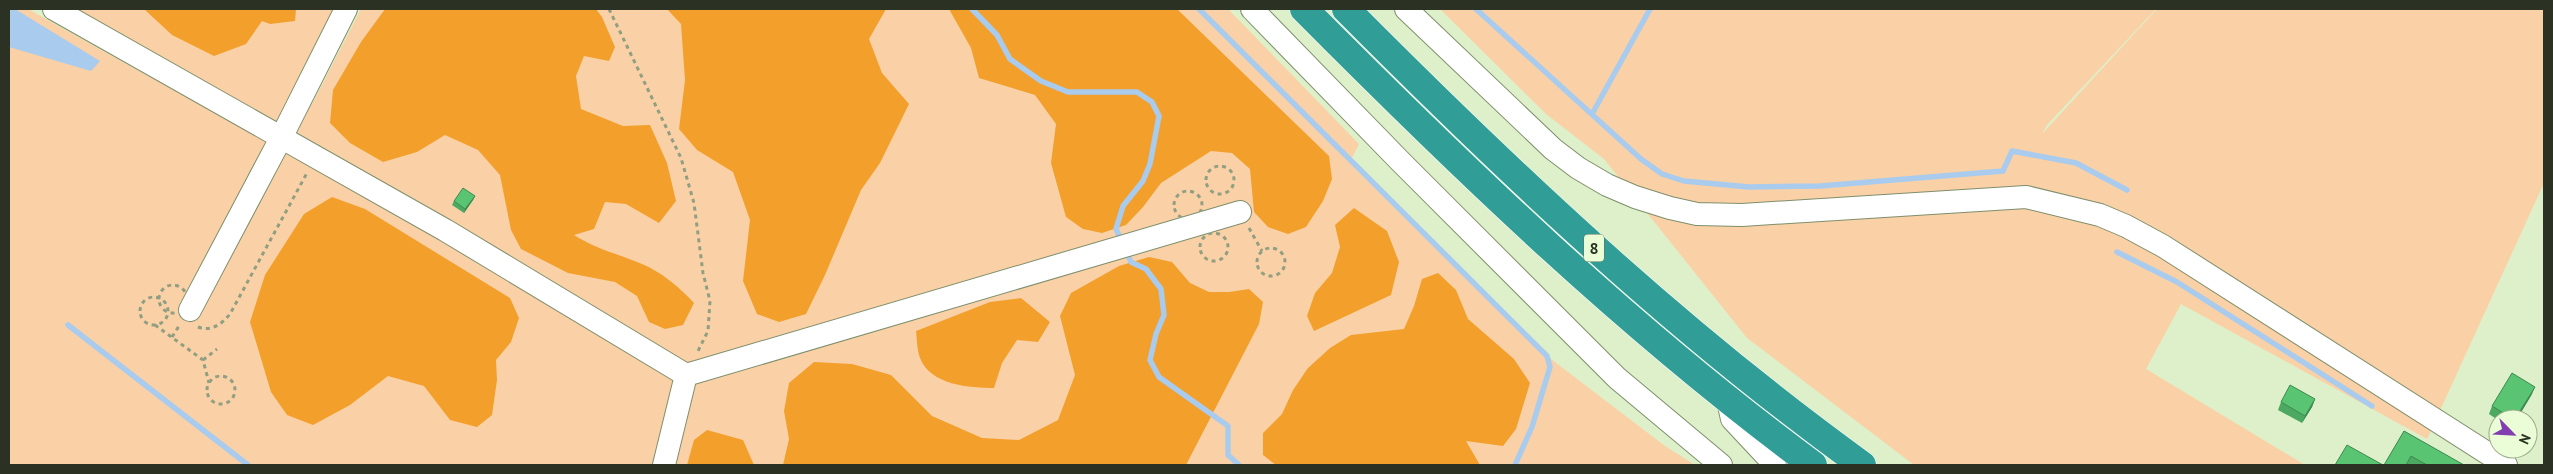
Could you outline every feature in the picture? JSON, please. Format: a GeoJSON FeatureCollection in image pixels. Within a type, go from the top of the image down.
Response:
{"type":"FeatureCollection","features":[{"type":"Feature","properties":{"kind":"highway","name":"8"},"geometry":{"type":"LineString","coordinates":[[1304,9],[1408,113],[1556,254],[1620,311],[1728,401],[1813,465]]}},
{"type":"Feature","properties":{"kind":"highway","name":"8"},"geometry":{"type":"LineString","coordinates":[[1346,9],[1512,174],[1649,296],[1742,374],[1862,465]]}},
{"type":"Feature","properties":{"kind":"street"},"geometry":{"type":"LineString","coordinates":[[54,9],[445,230],[686,375],[1240,212]]}},
{"type":"Feature","properties":{"kind":"street"},"geometry":{"type":"LineString","coordinates":[[190,310],[281,138],[346,9]]}},
{"type":"Feature","properties":{"kind":"street"},"geometry":{"type":"LineString","coordinates":[[1252,9],[1400,161],[1617,378],[1721,465]]}},
{"type":"Feature","properties":{"kind":"street"},"geometry":{"type":"LineString","coordinates":[[1406,9],[1553,149],[1607,185],[1635,197],[1697,214],[1742,215],[2026,197],[2100,215],[2126,226],[2163,246],[2506,465]]}},
{"type":"Feature","properties":{"kind":"street"},"geometry":{"type":"LineString","coordinates":[[664,465],[686,375]]}},
{"type":"Feature","properties":{"kind":"street"},"geometry":{"type":"LineString","coordinates":[[1728,401],[1732,419],[1775,465]]}},
{"type":"Feature","properties":{"kind":"path"},"geometry":{"type":"LineString","coordinates":[[609,9],[681,158],[694,203],[703,273],[710,301],[708,331],[686,375]]}},
{"type":"Feature","properties":{"kind":"path"},"geometry":{"type":"LineString","coordinates":[[190,310],[191,320],[200,328],[206,329],[224,321],[316,157]]}},
{"type":"Feature","properties":{"kind":"path"},"geometry":{"type":"LineString","coordinates":[[1225,166],[1232,172],[1233,186],[1228,192],[1214,193],[1207,187],[1208,173],[1215,167],[1225,166]]}},
{"type":"Feature","properties":{"kind":"path"},"geometry":{"type":"LineString","coordinates":[[1240,212],[1262,251]]}},
{"type":"Feature","properties":{"kind":"path"},"geometry":{"type":"LineString","coordinates":[[1219,233],[1228,243],[1227,252],[1218,261],[1204,258],[1200,249],[1202,240],[1209,234],[1219,233]]}},
{"type":"Feature","properties":{"kind":"path"},"geometry":{"type":"LineString","coordinates":[[1271,247],[1283,254],[1285,263],[1278,274],[1265,275],[1258,268],[1257,259],[1262,251],[1271,247]]}},
{"type":"Feature","properties":{"kind":"path"},"geometry":{"type":"LineString","coordinates":[[155,325],[164,320],[168,312],[166,303],[154,296],[141,303],[139,313],[144,322],[155,325],[203,360],[209,383],[207,392],[216,403],[225,404],[235,395],[234,382],[226,376],[216,376],[209,383]]}},
{"type":"Feature","properties":{"kind":"path"},"geometry":{"type":"LineString","coordinates":[[203,360],[217,349]]}},
{"type":"Feature","properties":{"kind":"shaded area"},"geometry":{"type":"Polygon","coordinates":[[[9,9],[28,9],[148,76],[158,58],[71,9],[337,9],[294,96],[312,104],[361,9],[1228,9],[1359,144],[1351,160],[1547,356],[1665,446],[1695,465],[9,465],[9,9]]]}},
{"type":"Feature","properties":{"kind":"shaded area"},"geometry":{"type":"Polygon","coordinates":[[[144,9],[296,9],[295,21],[270,24],[262,21],[246,44],[214,56],[172,35],[144,9]]]}},
{"type":"Feature","properties":{"kind":"shaded area"},"geometry":{"type":"Polygon","coordinates":[[[385,9],[596,9],[602,17],[615,47],[609,61],[584,56],[576,76],[581,109],[623,126],[650,125],[667,163],[676,201],[659,223],[626,204],[605,202],[594,229],[574,235],[599,248],[633,260],[664,276],[694,303],[683,325],[665,329],[649,322],[637,296],[615,282],[568,273],[521,249],[511,230],[500,175],[478,150],[445,135],[417,152],[383,162],[350,143],[330,123],[333,90],[361,42],[385,9]]]}},
{"type":"Feature","properties":{"kind":"shaded area"},"geometry":{"type":"Polygon","coordinates":[[[667,9],[886,9],[869,39],[882,73],[909,104],[880,163],[861,190],[825,275],[806,314],[779,322],[757,314],[743,281],[750,220],[733,172],[697,150],[679,129],[685,80],[681,24],[667,9]]]}},
{"type":"Feature","properties":{"kind":"shaded area"},"geometry":{"type":"Polygon","coordinates":[[[949,9],[1177,9],[1329,156],[1332,179],[1323,201],[1306,227],[1288,234],[1268,227],[1254,212],[1250,169],[1232,153],[1211,151],[1161,183],[1143,207],[1126,225],[1102,233],[1083,229],[1066,217],[1051,163],[1056,124],[1035,95],[979,78],[971,48],[949,9]]]}},
{"type":"Feature","properties":{"kind":"shaded area"},"geometry":{"type":"Polygon","coordinates":[[[1440,9],[2156,9],[2047,125],[2042,134],[2157,9],[2544,9],[2544,183],[2427,439],[2181,304],[2146,369],[2305,465],[1914,465],[1747,338],[1604,159],[1546,114],[1440,9]]]}},
{"type":"Feature","properties":{"kind":"shaded area"},"geometry":{"type":"Polygon","coordinates":[[[332,197],[365,209],[510,298],[519,318],[511,342],[496,360],[497,380],[492,415],[477,427],[450,420],[424,386],[388,376],[350,405],[313,425],[287,415],[271,392],[250,322],[265,275],[304,214],[332,197]]]}},
{"type":"Feature","properties":{"kind":"shaded area"},"geometry":{"type":"Polygon","coordinates":[[[1354,208],[1387,231],[1399,262],[1391,295],[1314,331],[1307,316],[1315,293],[1332,273],[1340,247],[1335,225],[1354,208]]]}},
{"type":"Feature","properties":{"kind":"shaded area"},"geometry":{"type":"Polygon","coordinates":[[[1149,257],[1172,262],[1190,283],[1209,292],[1249,289],[1263,302],[1259,324],[1186,465],[783,465],[789,439],[784,411],[789,383],[814,362],[852,364],[891,375],[932,416],[982,438],[1019,440],[1058,420],[1075,375],[1060,316],[1071,293],[1119,266],[1149,257]]]}},
{"type":"Feature","properties":{"kind":"shaded area"},"geometry":{"type":"Polygon","coordinates":[[[1438,273],[1456,290],[1468,319],[1514,359],[1530,383],[1516,429],[1503,446],[1466,441],[1480,465],[1276,465],[1263,455],[1263,433],[1282,414],[1293,390],[1308,368],[1330,348],[1351,335],[1404,329],[1414,306],[1422,279],[1438,273]]]}},
{"type":"Feature","properties":{"kind":"shaded area"},"geometry":{"type":"Polygon","coordinates":[[[1021,298],[1050,322],[1038,342],[1017,340],[1002,363],[994,388],[963,386],[952,383],[932,374],[925,367],[919,355],[916,331],[990,302],[1021,298]]]}},
{"type":"Feature","properties":{"kind":"shaded area"},"geometry":{"type":"Polygon","coordinates":[[[707,430],[743,440],[754,465],[687,465],[694,440],[707,430]]]}},
{"type":"Feature","properties":{"kind":"water"},"geometry":{"type":"Polygon","coordinates":[[[9,9],[15,9],[100,61],[91,71],[9,47],[9,9]]]}},
{"type":"Feature","properties":{"kind":"building"},"geometry":{"type":"Polygon","coordinates":[[[463,188],[475,196],[465,209],[454,201],[463,188]]]}},
{"type":"Feature","properties":{"kind":"building"},"geometry":{"type":"Polygon","coordinates":[[[2512,373],[2535,387],[2521,409],[2497,409],[2492,406],[2512,373]]]}},
{"type":"Feature","properties":{"kind":"building"},"geometry":{"type":"Polygon","coordinates":[[[2290,385],[2315,399],[2305,416],[2281,402],[2290,385]]]}},
{"type":"Feature","properties":{"kind":"building"},"geometry":{"type":"Polygon","coordinates":[[[2404,431],[2464,465],[2427,465],[2411,456],[2406,465],[2384,465],[2404,431]]]}},
{"type":"Feature","properties":{"kind":"building"},"geometry":{"type":"Polygon","coordinates":[[[2347,445],[2383,465],[2335,465],[2347,445]]]}},
{"type":"Feature","properties":{"kind":"waterway"},"geometry":{"type":"LineString","coordinates":[[972,9],[997,35],[1010,59],[1041,81],[1068,92],[1137,92],[1152,102],[1159,116],[1150,164],[1143,181],[1123,206],[1116,229],[1122,242]]}},
{"type":"Feature","properties":{"kind":"waterway"},"geometry":{"type":"LineString","coordinates":[[1199,9],[1547,356],[1550,367],[1532,427],[1515,465]]}},
{"type":"Feature","properties":{"kind":"waterway"},"geometry":{"type":"LineString","coordinates":[[1476,9],[1641,159],[1662,174],[1684,181],[1749,187],[1820,186],[2003,171],[2012,151],[2076,163],[2127,190]]}},
{"type":"Feature","properties":{"kind":"waterway"},"geometry":{"type":"LineString","coordinates":[[1592,114],[1650,9]]}},
{"type":"Feature","properties":{"kind":"waterway"},"geometry":{"type":"LineString","coordinates":[[1126,251],[1131,262],[1146,269],[1161,289],[1164,315],[1156,334],[1150,360],[1159,377],[1228,426],[1228,455],[1239,465]]}},
{"type":"Feature","properties":{"kind":"waterway"},"geometry":{"type":"LineString","coordinates":[[2117,252],[2177,282],[2372,406]]}},
{"type":"Feature","properties":{"kind":"waterway"},"geometry":{"type":"LineString","coordinates":[[68,325],[248,465]]}}]}
